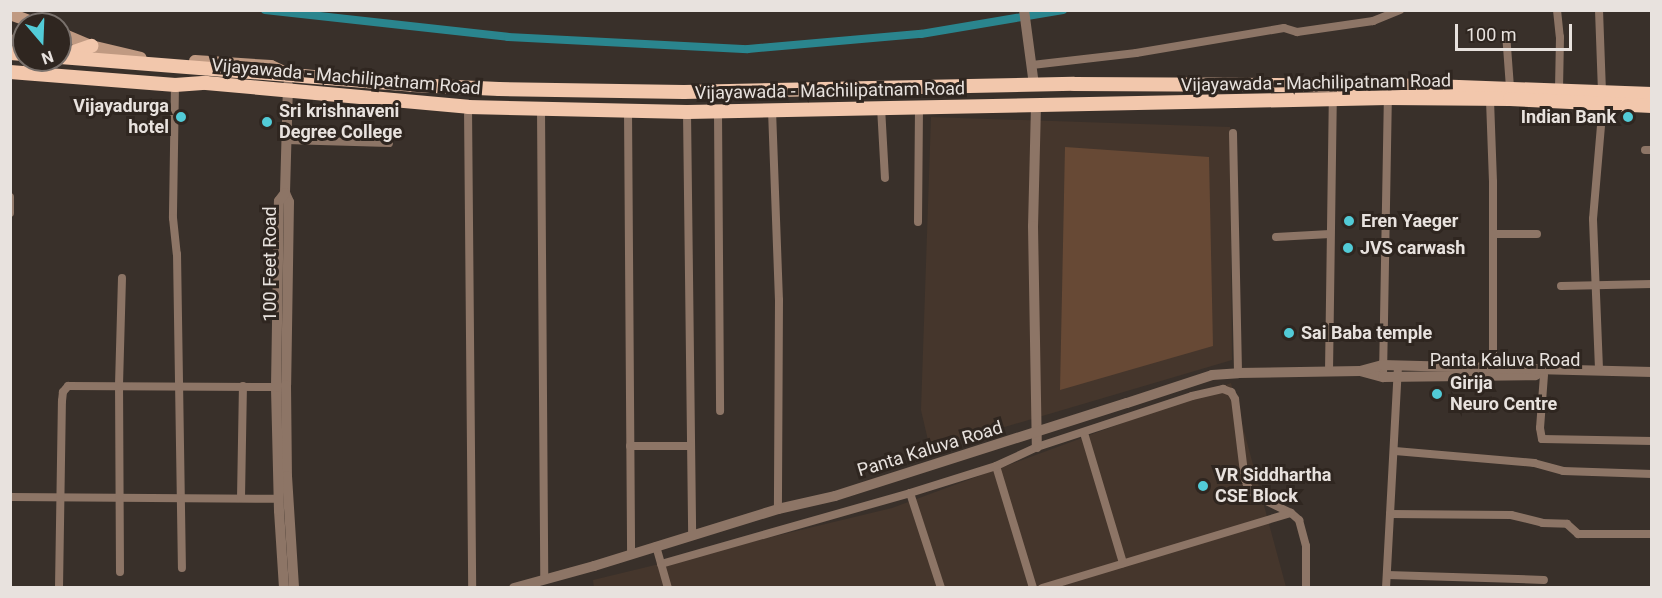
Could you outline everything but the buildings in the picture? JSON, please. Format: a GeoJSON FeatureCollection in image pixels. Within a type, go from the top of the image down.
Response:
{"type":"FeatureCollection","features":[{"type":"Feature","properties":{"kind":"highway"},"geometry":{"type":"LineString","coordinates":[[72,52],[91,46]]}},
{"type":"Feature","properties":{"kind":"highway","name":"Vijayawada - Machilipatnam Road"},"geometry":{"type":"LineString","coordinates":[[72,57],[367,81],[499,89],[684,92],[1034,85],[1510,88],[1559,90],[1652,106]]}},
{"type":"Feature","properties":{"kind":"highway","name":"Vijayawada - Machilipatnam Road"},"geometry":{"type":"LineString","coordinates":[[10,72],[175,85],[206,83],[468,107],[687,112],[1388,98],[1490,100],[1652,94]]}},
{"type":"Feature","properties":{"kind":"highway"},"geometry":{"type":"LineString","coordinates":[[363,99],[367,81]]}},
{"type":"Feature","properties":{"kind":"main road"},"geometry":{"type":"LineString","coordinates":[[72,38],[123,55],[272,66],[288,74]]}},
{"type":"Feature","properties":{"kind":"street"},"geometry":{"type":"LineString","coordinates":[[1024,10],[1034,85]]}},
{"type":"Feature","properties":{"kind":"street"},"geometry":{"type":"LineString","coordinates":[[1032,65],[1137,53],[1284,28],[1297,32],[1362,22],[1400,10]]}},
{"type":"Feature","properties":{"kind":"street"},"geometry":{"type":"LineString","coordinates":[[1557,10],[1560,37],[1559,90]]}},
{"type":"Feature","properties":{"kind":"street"},"geometry":{"type":"LineString","coordinates":[[1599,10],[1602,97],[1593,219],[1599,369]]}},
{"type":"Feature","properties":{"kind":"street"},"geometry":{"type":"LineString","coordinates":[[1506,33],[1510,88]]}},
{"type":"Feature","properties":{"kind":"street"},"geometry":{"type":"LineString","coordinates":[[285,193],[288,74]]}},
{"type":"Feature","properties":{"kind":"street"},"geometry":{"type":"LineString","coordinates":[[175,85],[173,207],[177,254],[182,568]]}},
{"type":"Feature","properties":{"kind":"street"},"geometry":{"type":"LineString","coordinates":[[1383,377],[1388,98]]}},
{"type":"Feature","properties":{"kind":"street"},"geometry":{"type":"LineString","coordinates":[[1329,372],[1333,100]]}},
{"type":"Feature","properties":{"kind":"street"},"geometry":{"type":"LineString","coordinates":[[1490,100],[1493,367]]}},
{"type":"Feature","properties":{"kind":"street"},"geometry":{"type":"LineString","coordinates":[[1036,105],[1033,226],[1038,447]]}},
{"type":"Feature","properties":{"kind":"street"},"geometry":{"type":"LineString","coordinates":[[918,222],[919,106]]}},
{"type":"Feature","properties":{"kind":"street"},"geometry":{"type":"LineString","coordinates":[[468,107],[472,588]]}},
{"type":"Feature","properties":{"kind":"street"},"geometry":{"type":"LineString","coordinates":[[881,107],[885,178]]}},
{"type":"Feature","properties":{"kind":"street"},"geometry":{"type":"LineString","coordinates":[[541,109],[544,579]]}},
{"type":"Feature","properties":{"kind":"street"},"geometry":{"type":"LineString","coordinates":[[628,110],[631,554]]}},
{"type":"Feature","properties":{"kind":"street"},"geometry":{"type":"LineString","coordinates":[[772,110],[779,300],[778,509]]}},
{"type":"Feature","properties":{"kind":"street"},"geometry":{"type":"LineString","coordinates":[[687,112],[692,536]]}},
{"type":"Feature","properties":{"kind":"street"},"geometry":{"type":"LineString","coordinates":[[718,112],[720,411]]}},
{"type":"Feature","properties":{"kind":"street"},"geometry":{"type":"LineString","coordinates":[[1233,133],[1238,373]]}},
{"type":"Feature","properties":{"kind":"street"},"geometry":{"type":"LineString","coordinates":[[286,140],[389,143]]}},
{"type":"Feature","properties":{"kind":"street","name":"100 Feet Road"},"geometry":{"type":"LineString","coordinates":[[284,588],[278,499],[276,387],[279,201],[285,193],[289,202],[287,476],[294,588]]}},
{"type":"Feature","properties":{"kind":"street"},"geometry":{"type":"LineString","coordinates":[[10,197],[10,213]]}},
{"type":"Feature","properties":{"kind":"street"},"geometry":{"type":"LineString","coordinates":[[1276,237],[1330,234]]}},
{"type":"Feature","properties":{"kind":"street"},"geometry":{"type":"LineString","coordinates":[[1493,234],[1537,234]]}},
{"type":"Feature","properties":{"kind":"street"},"geometry":{"type":"LineString","coordinates":[[120,572],[119,385],[122,278]]}},
{"type":"Feature","properties":{"kind":"street"},"geometry":{"type":"LineString","coordinates":[[1561,286],[1652,284]]}},
{"type":"Feature","properties":{"kind":"street","name":"Panta Kaluva Road"},"geometry":{"type":"LineString","coordinates":[[514,588],[778,509],[835,496],[1212,375],[1360,371],[1382,365],[1652,372]]}},
{"type":"Feature","properties":{"kind":"street"},"geometry":{"type":"LineString","coordinates":[[1386,588],[1398,365]]}},
{"type":"Feature","properties":{"kind":"street","name":"Panta Kaluva Road"},"geometry":{"type":"LineString","coordinates":[[1360,371],[1383,377],[1544,375],[1652,378]]}},
{"type":"Feature","properties":{"kind":"street"},"geometry":{"type":"LineString","coordinates":[[1544,375],[1540,428],[1542,439],[1652,441]]}},
{"type":"Feature","properties":{"kind":"street"},"geometry":{"type":"LineString","coordinates":[[59,588],[59,498],[65,388],[73,384],[276,387]]}},
{"type":"Feature","properties":{"kind":"street"},"geometry":{"type":"LineString","coordinates":[[241,498],[243,386]]}},
{"type":"Feature","properties":{"kind":"street"},"geometry":{"type":"LineString","coordinates":[[662,564],[910,493],[996,466],[1038,447],[1192,396],[1228,390],[1235,399],[1245,480],[1249,489],[1258,497],[1291,513],[1299,520],[1305,538],[1306,588]]}},
{"type":"Feature","properties":{"kind":"street"},"geometry":{"type":"LineString","coordinates":[[1084,433],[1123,563]]}},
{"type":"Feature","properties":{"kind":"street"},"geometry":{"type":"LineString","coordinates":[[630,446],[691,446]]}},
{"type":"Feature","properties":{"kind":"street"},"geometry":{"type":"LineString","coordinates":[[1395,451],[1534,463],[1563,471],[1652,474]]}},
{"type":"Feature","properties":{"kind":"street"},"geometry":{"type":"LineString","coordinates":[[996,466],[1034,588]]}},
{"type":"Feature","properties":{"kind":"street"},"geometry":{"type":"LineString","coordinates":[[910,493],[941,588]]}},
{"type":"Feature","properties":{"kind":"street"},"geometry":{"type":"LineString","coordinates":[[10,497],[278,499]]}},
{"type":"Feature","properties":{"kind":"street"},"geometry":{"type":"LineString","coordinates":[[1042,588],[1291,513]]}},
{"type":"Feature","properties":{"kind":"street"},"geometry":{"type":"LineString","coordinates":[[1390,514],[1511,515],[1542,523],[1567,524],[1578,534],[1652,534]]}},
{"type":"Feature","properties":{"kind":"street"},"geometry":{"type":"LineString","coordinates":[[656,546],[668,588]]}},
{"type":"Feature","properties":{"kind":"street"},"geometry":{"type":"LineString","coordinates":[[1387,575],[1544,580]]}},
{"type":"Feature","properties":{"kind":"shaded area"},"geometry":{"type":"Polygon","coordinates":[[[931,117],[1230,127],[1232,360],[930,449],[921,410],[931,117]]]}},
{"type":"Feature","properties":{"kind":"shaded area"},"geometry":{"type":"Polygon","coordinates":[[[1065,147],[1209,157],[1213,346],[1060,390],[1065,147]]]}},
{"type":"Feature","properties":{"kind":"shaded area"},"geometry":{"type":"Polygon","coordinates":[[[1231,383],[1286,587],[594,588],[593,580],[892,508],[1231,383]]]}},
{"type":"Feature","properties":{"kind":"waterway"},"geometry":{"type":"LineString","coordinates":[[265,10],[508,37],[748,49],[921,34],[1063,10]]}},
{"type":"Feature","properties":{"kind":"place","name":"Vijayadurga hotel"},"geometry":{"type":"Point","coordinates":[181,117]}},
{"type":"Feature","properties":{"kind":"place","name":"Indian Bank"},"geometry":{"type":"Point","coordinates":[1628,117]}},
{"type":"Feature","properties":{"kind":"place","name":"Sri krishnaveni Degree College"},"geometry":{"type":"Point","coordinates":[267,122]}},
{"type":"Feature","properties":{"kind":"place","name":"Eren Yaeger"},"geometry":{"type":"Point","coordinates":[1349,221]}},
{"type":"Feature","properties":{"kind":"place","name":"JVS carwash"},"geometry":{"type":"Point","coordinates":[1348,248]}},
{"type":"Feature","properties":{"kind":"place","name":"Sai Baba temple"},"geometry":{"type":"Point","coordinates":[1289,333]}},
{"type":"Feature","properties":{"kind":"place","name":"Girija Neuro Centre"},"geometry":{"type":"Point","coordinates":[1437,394]}},
{"type":"Feature","properties":{"kind":"place","name":"VR Siddhartha CSE Block"},"geometry":{"type":"Point","coordinates":[1203,486]}}]}
